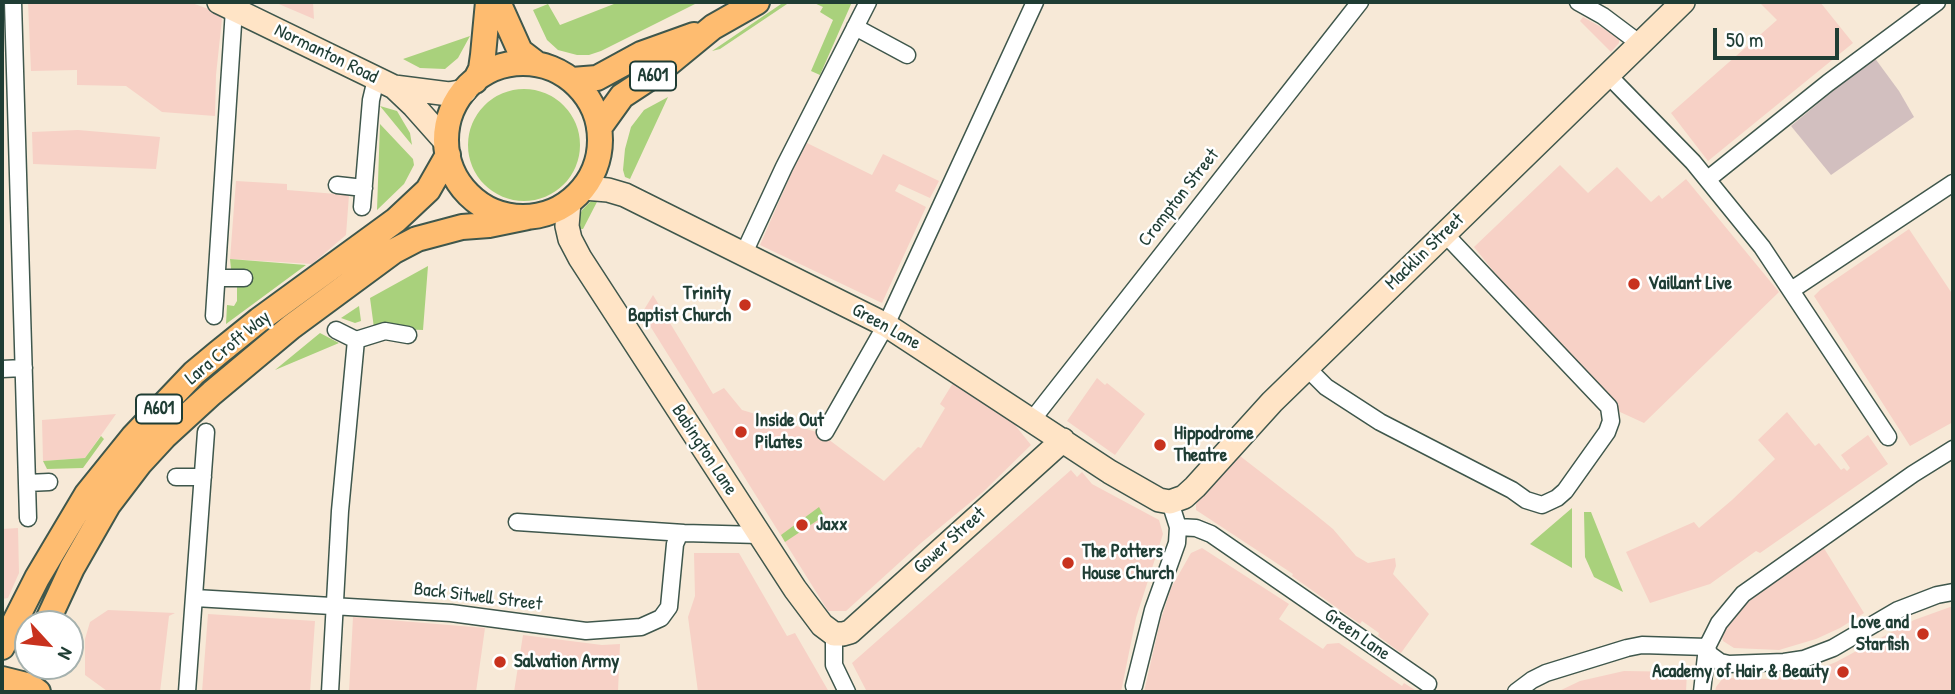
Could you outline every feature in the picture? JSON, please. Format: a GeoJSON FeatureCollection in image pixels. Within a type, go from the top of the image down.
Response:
{"type":"FeatureCollection","features":[{"type":"Feature","properties":{"kind":"main road"},"geometry":{"type":"LineString","coordinates":[[470,86],[481,69],[488,2]]}},
{"type":"Feature","properties":{"kind":"main road"},"geometry":{"type":"LineString","coordinates":[[498,2],[520,51],[537,64],[572,80],[590,102],[599,128],[599,155],[593,173],[576,195]]}},
{"type":"Feature","properties":{"kind":"main road","name":"A601"},"geometry":{"type":"LineString","coordinates":[[572,80],[597,78],[642,54],[713,27],[757,2]]}},
{"type":"Feature","properties":{"kind":"main road","name":"A601"},"geometry":{"type":"LineString","coordinates":[[599,128],[622,96],[657,73],[713,27]]}},
{"type":"Feature","properties":{"kind":"main road"},"geometry":{"type":"LineString","coordinates":[[470,86],[503,66],[537,64]]}},
{"type":"Feature","properties":{"kind":"main road","name":"A601"},"geometry":{"type":"LineString","coordinates":[[470,86],[451,114],[447,148],[454,174],[472,198],[498,213],[528,217],[554,211],[576,195]]}},
{"type":"Feature","properties":{"kind":"main road","name":"Lara Croft Way"},"geometry":{"type":"LineString","coordinates":[[2,647],[37,578],[80,505],[133,437],[194,373],[218,353],[258,320],[396,220],[428,190],[447,148]]}},
{"type":"Feature","properties":{"kind":"main road","name":"Lara Croft Way"},"geometry":{"type":"LineString","coordinates":[[52,610],[72,568],[108,505],[148,454],[212,393],[292,327],[394,251],[417,239],[462,227],[528,217]]}},
{"type":"Feature","properties":{"kind":"main road"},"geometry":{"type":"LineString","coordinates":[[2,679],[34,682]]}},
{"type":"Feature","properties":{"kind":"street"},"geometry":{"type":"LineString","coordinates":[[13,2],[28,518]]}},
{"type":"Feature","properties":{"kind":"street"},"geometry":{"type":"LineString","coordinates":[[743,255],[785,165],[868,2]]}},
{"type":"Feature","properties":{"kind":"street"},"geometry":{"type":"LineString","coordinates":[[825,432],[886,325],[1035,2]]}},
{"type":"Feature","properties":{"kind":"street","name":"Crompton Street"},"geometry":{"type":"LineString","coordinates":[[1032,420],[1360,2]]}},
{"type":"Feature","properties":{"kind":"street"},"geometry":{"type":"LineString","coordinates":[[1578,2],[1603,16],[1639,43]]}},
{"type":"Feature","properties":{"kind":"street","name":"Macklin Street"},"geometry":{"type":"LineString","coordinates":[[1170,502],[1184,497],[1195,487],[1272,402],[1606,74],[1683,2]]}},
{"type":"Feature","properties":{"kind":"street"},"geometry":{"type":"LineString","coordinates":[[1708,179],[1828,83],[1937,2]]}},
{"type":"Feature","properties":{"kind":"street"},"geometry":{"type":"LineString","coordinates":[[214,316],[227,5]]}},
{"type":"Feature","properties":{"kind":"street","name":"Normanton Road"},"geometry":{"type":"LineString","coordinates":[[227,5],[385,83],[414,106],[447,148]]}},
{"type":"Feature","properties":{"kind":"street"},"geometry":{"type":"LineString","coordinates":[[855,27],[907,55]]}},
{"type":"Feature","properties":{"kind":"street"},"geometry":{"type":"LineString","coordinates":[[1606,74],[1708,179],[1762,247],[1793,289],[1888,437]]}},
{"type":"Feature","properties":{"kind":"street"},"geometry":{"type":"LineString","coordinates":[[362,207],[371,100],[385,83]]}},
{"type":"Feature","properties":{"kind":"street","name":"Normanton Road"},"geometry":{"type":"LineString","coordinates":[[385,83],[449,94],[470,86]]}},
{"type":"Feature","properties":{"kind":"street"},"geometry":{"type":"LineString","coordinates":[[1793,289],[1953,183]]}},
{"type":"Feature","properties":{"kind":"street"},"geometry":{"type":"LineString","coordinates":[[337,185],[364,188]]}},
{"type":"Feature","properties":{"kind":"street","name":"Green Lane"},"geometry":{"type":"LineString","coordinates":[[576,195],[608,190],[625,195],[886,325],[1147,493],[1170,502]]}},
{"type":"Feature","properties":{"kind":"street","name":"Babington Lane"},"geometry":{"type":"LineString","coordinates":[[576,195],[567,226],[570,239],[580,258],[808,610],[834,634]]}},
{"type":"Feature","properties":{"kind":"street"},"geometry":{"type":"LineString","coordinates":[[1307,368],[1326,387],[1380,422],[1535,504],[1549,503],[1557,498],[1607,432],[1611,421],[1609,407],[1444,233]]}},
{"type":"Feature","properties":{"kind":"street"},"geometry":{"type":"LineString","coordinates":[[217,278],[244,278]]}},
{"type":"Feature","properties":{"kind":"street"},"geometry":{"type":"LineString","coordinates":[[335,330],[356,340],[385,331],[408,335]]}},
{"type":"Feature","properties":{"kind":"street"},"geometry":{"type":"LineString","coordinates":[[330,692],[334,604],[356,340]]}},
{"type":"Feature","properties":{"kind":"street"},"geometry":{"type":"LineString","coordinates":[[2,369],[24,368]]}},
{"type":"Feature","properties":{"kind":"street"},"geometry":{"type":"LineString","coordinates":[[187,692],[206,432]]}},
{"type":"Feature","properties":{"kind":"street","name":"Gower Street"},"geometry":{"type":"LineString","coordinates":[[834,634],[850,632],[1063,440]]}},
{"type":"Feature","properties":{"kind":"street"},"geometry":{"type":"LineString","coordinates":[[1702,692],[1707,647],[1719,623],[1744,594],[1913,474],[1953,449]]}},
{"type":"Feature","properties":{"kind":"street"},"geometry":{"type":"LineString","coordinates":[[176,477],[203,477]]}},
{"type":"Feature","properties":{"kind":"street"},"geometry":{"type":"LineString","coordinates":[[27,483],[49,482]]}},
{"type":"Feature","properties":{"kind":"street"},"geometry":{"type":"LineString","coordinates":[[1134,686],[1153,610],[1177,544],[1178,527],[1170,502]]}},
{"type":"Feature","properties":{"kind":"street"},"geometry":{"type":"LineString","coordinates":[[517,522],[759,535]]}},
{"type":"Feature","properties":{"kind":"street","name":"Green Lane"},"geometry":{"type":"LineString","coordinates":[[1178,527],[1196,528],[1211,534],[1428,684]]}},
{"type":"Feature","properties":{"kind":"street","name":"Back Sitwell Street"},"geometry":{"type":"LineString","coordinates":[[195,598],[334,604],[450,613],[575,630],[600,631],[641,627],[661,618],[669,607],[675,544],[679,535],[684,533]]}},
{"type":"Feature","properties":{"kind":"street"},"geometry":{"type":"LineString","coordinates":[[1707,647],[1709,654],[1720,662],[1729,664],[1804,659],[1833,648],[1898,610],[1937,595],[1953,592]]}},
{"type":"Feature","properties":{"kind":"street"},"geometry":{"type":"LineString","coordinates":[[834,634],[834,665],[847,692]]}},
{"type":"Feature","properties":{"kind":"street"},"geometry":{"type":"LineString","coordinates":[[1516,692],[1546,673],[1627,648],[1642,645],[1707,647]]}},
{"type":"Feature","properties":{"kind":"shaded area"},"geometry":{"type":"Polygon","coordinates":[[[28,2],[189,2],[217,12],[222,19],[215,116],[162,112],[126,86],[77,85],[77,70],[31,71],[28,2]]]}},
{"type":"Feature","properties":{"kind":"shaded area"},"geometry":{"type":"Polygon","coordinates":[[[274,2],[313,2],[314,19],[274,2]]]}},
{"type":"Feature","properties":{"kind":"shaded area"},"geometry":{"type":"Polygon","coordinates":[[[1759,2],[1820,2],[1853,43],[1708,161],[1671,113],[1777,20],[1759,2]]]}},
{"type":"Feature","properties":{"kind":"shaded area"},"geometry":{"type":"Polygon","coordinates":[[[1583,17],[1619,37],[1619,43],[1611,52],[1580,21],[1583,17]]]}},
{"type":"Feature","properties":{"kind":"shaded area"},"geometry":{"type":"Polygon","coordinates":[[[1874,57],[1914,117],[1831,175],[1791,126],[1874,57]]]}},
{"type":"Feature","properties":{"kind":"shaded area"},"geometry":{"type":"Polygon","coordinates":[[[78,130],[160,137],[156,169],[33,164],[32,132],[78,130]]]}},
{"type":"Feature","properties":{"kind":"shaded area"},"geometry":{"type":"Polygon","coordinates":[[[805,142],[872,175],[883,154],[939,181],[930,198],[899,184],[895,191],[926,207],[882,303],[760,245],[805,142]]]}},
{"type":"Feature","properties":{"kind":"shaded area"},"geometry":{"type":"Polygon","coordinates":[[[1560,165],[1588,193],[1617,167],[1651,202],[1659,195],[1662,199],[1686,179],[1779,292],[1644,423],[1620,412],[1543,333],[1474,247],[1560,165]]]}},
{"type":"Feature","properties":{"kind":"shaded area"},"geometry":{"type":"Polygon","coordinates":[[[236,181],[287,184],[287,190],[349,195],[346,235],[312,264],[230,259],[236,181]]]}},
{"type":"Feature","properties":{"kind":"shaded area"},"geometry":{"type":"Polygon","coordinates":[[[1909,229],[1953,295],[1953,422],[1910,446],[1814,296],[1909,229]]]}},
{"type":"Feature","properties":{"kind":"shaded area"},"geometry":{"type":"Polygon","coordinates":[[[653,295],[713,394],[724,388],[742,410],[820,433],[884,481],[918,447],[921,448],[945,408],[940,404],[953,383],[1003,410],[1031,445],[983,492],[921,543],[846,611],[828,611],[642,313],[653,295]]]}},
{"type":"Feature","properties":{"kind":"shaded area"},"geometry":{"type":"Polygon","coordinates":[[[1097,378],[1145,414],[1115,455],[1067,421],[1097,378]]]}},
{"type":"Feature","properties":{"kind":"shaded area"},"geometry":{"type":"Polygon","coordinates":[[[1787,412],[1815,446],[1819,443],[1841,470],[1844,468],[1847,471],[1850,468],[1841,455],[1868,435],[1888,464],[1760,553],[1756,551],[1710,584],[1650,603],[1626,552],[1694,522],[1699,528],[1732,500],[1775,459],[1758,440],[1787,412]]]}},
{"type":"Feature","properties":{"kind":"shaded area"},"geometry":{"type":"Polygon","coordinates":[[[116,414],[85,458],[43,461],[42,420],[116,414]]]}},
{"type":"Feature","properties":{"kind":"shaded area"},"geometry":{"type":"Polygon","coordinates":[[[1240,456],[1333,529],[1356,556],[1368,563],[1395,558],[1393,574],[1429,614],[1401,653],[1362,621],[1360,624],[1292,576],[1293,574],[1196,510],[1196,504],[1204,493],[1240,456]]]}},
{"type":"Feature","properties":{"kind":"shaded area"},"geometry":{"type":"Polygon","coordinates":[[[1071,470],[1077,477],[1082,472],[1092,484],[1159,520],[1163,534],[1136,618],[1121,692],[867,692],[852,663],[1071,470]]]}},
{"type":"Feature","properties":{"kind":"shaded area"},"geometry":{"type":"Polygon","coordinates":[[[18,528],[19,573],[8,598],[2,599],[2,529],[18,528]]]}},
{"type":"Feature","properties":{"kind":"shaded area"},"geometry":{"type":"Polygon","coordinates":[[[1822,545],[1864,613],[1816,639],[1779,650],[1734,648],[1723,641],[1726,628],[1743,606],[1822,545]]]}},
{"type":"Feature","properties":{"kind":"shaded area"},"geometry":{"type":"Polygon","coordinates":[[[1202,548],[1289,604],[1279,619],[1323,649],[1327,644],[1339,643],[1402,686],[1404,683],[1418,692],[1144,692],[1160,622],[1171,588],[1191,553],[1202,548]]]}},
{"type":"Feature","properties":{"kind":"shaded area"},"geometry":{"type":"Polygon","coordinates":[[[694,553],[739,553],[787,636],[795,633],[829,692],[698,692],[688,617],[695,596],[694,553]]]}},
{"type":"Feature","properties":{"kind":"shaded area"},"geometry":{"type":"Polygon","coordinates":[[[1953,606],[1953,692],[1715,692],[1723,678],[1769,679],[1821,668],[1914,620],[1953,606]]]}},
{"type":"Feature","properties":{"kind":"shaded area"},"geometry":{"type":"Polygon","coordinates":[[[108,610],[175,613],[169,616],[160,692],[107,691],[85,675],[85,639],[90,622],[108,610]]]}},
{"type":"Feature","properties":{"kind":"shaded area"},"geometry":{"type":"Polygon","coordinates":[[[208,614],[315,621],[310,692],[202,692],[208,614]]]}},
{"type":"Feature","properties":{"kind":"shaded area"},"geometry":{"type":"Polygon","coordinates":[[[353,617],[485,628],[476,692],[349,692],[353,617]]]}},
{"type":"Feature","properties":{"kind":"shaded area"},"geometry":{"type":"Polygon","coordinates":[[[523,635],[602,645],[620,644],[618,692],[514,692],[523,635]]]}},
{"type":"Feature","properties":{"kind":"shaded area"},"geometry":{"type":"Polygon","coordinates":[[[1624,671],[1687,672],[1686,692],[1557,692],[1580,681],[1624,671]]]}},
{"type":"Feature","properties":{"kind":"green space"},"geometry":{"type":"Polygon","coordinates":[[[619,2],[699,2],[589,55],[558,50],[547,40],[533,10],[548,4],[560,25],[619,2]]]}},
{"type":"Feature","properties":{"kind":"green space"},"geometry":{"type":"Polygon","coordinates":[[[784,2],[790,2],[720,49],[712,51],[784,2]]]}},
{"type":"Feature","properties":{"kind":"green space"},"geometry":{"type":"Polygon","coordinates":[[[812,2],[852,2],[820,75],[811,71],[833,20],[820,12],[823,7],[812,2]]]}},
{"type":"Feature","properties":{"kind":"green space"},"geometry":{"type":"Polygon","coordinates":[[[470,36],[458,58],[445,69],[420,68],[403,59],[470,36]]]}},
{"type":"Feature","properties":{"kind":"green space"},"geometry":{"type":"Polygon","coordinates":[[[524,89],[546,93],[564,105],[576,123],[580,145],[576,167],[564,185],[546,197],[524,201],[502,197],[484,185],[472,167],[468,145],[472,123],[484,105],[502,93],[524,89]]]}},
{"type":"Feature","properties":{"kind":"green space"},"geometry":{"type":"Polygon","coordinates":[[[668,97],[630,179],[625,177],[625,149],[631,127],[644,110],[668,97]]]}},
{"type":"Feature","properties":{"kind":"green space"},"geometry":{"type":"Polygon","coordinates":[[[380,106],[397,111],[410,133],[412,145],[380,106]]]}},
{"type":"Feature","properties":{"kind":"green space"},"geometry":{"type":"Polygon","coordinates":[[[380,124],[413,159],[414,165],[404,184],[377,210],[380,124]]]}},
{"type":"Feature","properties":{"kind":"green space"},"geometry":{"type":"Polygon","coordinates":[[[599,198],[583,229],[575,229],[582,210],[593,199],[599,198]]]}},
{"type":"Feature","properties":{"kind":"green space"},"geometry":{"type":"Polygon","coordinates":[[[230,259],[306,265],[226,324],[227,305],[234,306],[237,301],[237,286],[250,285],[250,273],[236,273],[231,269],[230,259]]]}},
{"type":"Feature","properties":{"kind":"green space"},"geometry":{"type":"Polygon","coordinates":[[[428,266],[423,330],[374,328],[370,298],[428,266]]]}},
{"type":"Feature","properties":{"kind":"green space"},"geometry":{"type":"Polygon","coordinates":[[[359,306],[361,321],[355,323],[341,318],[359,306]]]}},
{"type":"Feature","properties":{"kind":"green space"},"geometry":{"type":"Polygon","coordinates":[[[320,333],[339,343],[275,370],[320,333]]]}},
{"type":"Feature","properties":{"kind":"green space"},"geometry":{"type":"Polygon","coordinates":[[[101,436],[104,439],[83,468],[47,469],[43,461],[85,458],[101,436]]]}},
{"type":"Feature","properties":{"kind":"green space","name":"Jaxx"},"geometry":{"type":"Polygon","coordinates":[[[819,507],[824,516],[785,542],[781,535],[819,507]]]}},
{"type":"Feature","properties":{"kind":"green space"},"geometry":{"type":"Polygon","coordinates":[[[1572,508],[1572,568],[1530,544],[1572,508]]]}},
{"type":"Feature","properties":{"kind":"green space"},"geometry":{"type":"Polygon","coordinates":[[[1584,512],[1591,512],[1623,592],[1594,577],[1585,557],[1584,512]]]}},
{"type":"Feature","properties":{"kind":"place","name":"Vaillant Live"},"geometry":{"type":"Point","coordinates":[1634,284]}},
{"type":"Feature","properties":{"kind":"place","name":"Trinity Baptist Church"},"geometry":{"type":"Point","coordinates":[745,305]}},
{"type":"Feature","properties":{"kind":"place","name":"Inside Out Pilates"},"geometry":{"type":"Point","coordinates":[741,432]}},
{"type":"Feature","properties":{"kind":"place","name":"Hippodrome Theatre"},"geometry":{"type":"Point","coordinates":[1160,445]}},
{"type":"Feature","properties":{"kind":"place","name":"Jaxx"},"geometry":{"type":"Point","coordinates":[802,525]}},
{"type":"Feature","properties":{"kind":"place","name":"The Potters House Church"},"geometry":{"type":"Point","coordinates":[1068,563]}},
{"type":"Feature","properties":{"kind":"place","name":"Love and Starfish"},"geometry":{"type":"Point","coordinates":[1923,634]}},
{"type":"Feature","properties":{"kind":"place","name":"Salvation Army"},"geometry":{"type":"Point","coordinates":[500,662]}},
{"type":"Feature","properties":{"kind":"place","name":"Academy of Hair & Beauty"},"geometry":{"type":"Point","coordinates":[1843,672]}}]}
